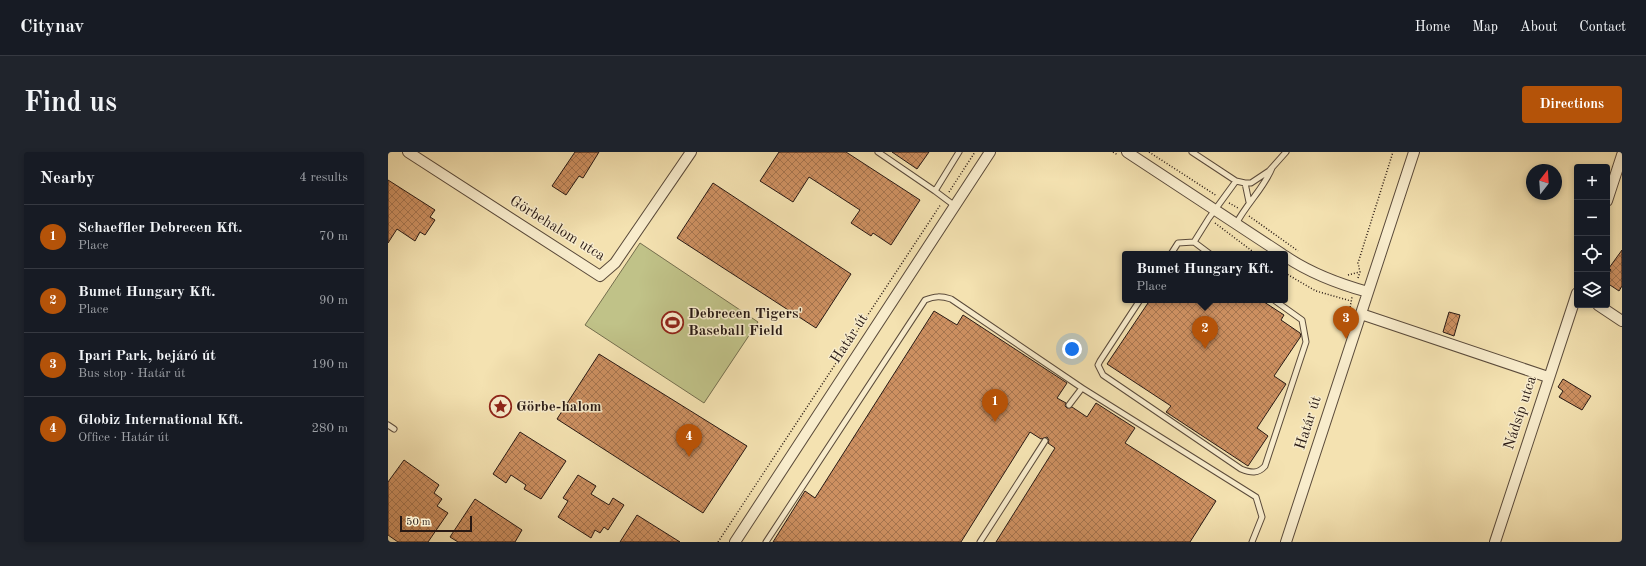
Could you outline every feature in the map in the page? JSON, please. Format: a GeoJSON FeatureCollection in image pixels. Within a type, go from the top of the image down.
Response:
{"type":"FeatureCollection","features":[{"type":"Feature","properties":{"kind":"street","name":"Görbehalom utca"},"geometry":{"type":"LineString","coordinates":[[408,152],[600,276],[615,263],[691,152]]}},
{"type":"Feature","properties":{"kind":"street","name":"Határ út"},"geometry":{"type":"LineString","coordinates":[[735,542],[990,152]]}},
{"type":"Feature","properties":{"kind":"street"},"geometry":{"type":"LineString","coordinates":[[1127,152],[1277,251]]}},
{"type":"Feature","properties":{"kind":"street","name":"Határ út"},"geometry":{"type":"LineString","coordinates":[[1286,542],[1414,152]]}},
{"type":"Feature","properties":{"kind":"street"},"geometry":{"type":"LineString","coordinates":[[1607,200],[1622,155]]}},
{"type":"Feature","properties":{"kind":"street"},"geometry":{"type":"LineString","coordinates":[[1288,258],[1316,274],[1368,292]]}},
{"type":"Feature","properties":{"kind":"street","name":"Nádsíp utca"},"geometry":{"type":"LineString","coordinates":[[1495,542],[1574,302]]}},
{"type":"Feature","properties":{"kind":"street"},"geometry":{"type":"LineString","coordinates":[[1602,308],[1622,321]]}},
{"type":"Feature","properties":{"kind":"street"},"geometry":{"type":"LineString","coordinates":[[1361,314],[1548,377]]}},
{"type":"Feature","properties":{"kind":"lane"},"geometry":{"type":"LineString","coordinates":[[878,152],[955,206]]}},
{"type":"Feature","properties":{"kind":"lane"},"geometry":{"type":"LineString","coordinates":[[935,191],[959,152]]}},
{"type":"Feature","properties":{"kind":"lane"},"geometry":{"type":"LineString","coordinates":[[1192,152],[1236,181],[1245,183],[1251,183],[1273,166]]}},
{"type":"Feature","properties":{"kind":"lane"},"geometry":{"type":"LineString","coordinates":[[1236,224],[1249,202],[1267,180],[1273,166],[1286,152]]}},
{"type":"Feature","properties":{"kind":"lane"},"geometry":{"type":"LineString","coordinates":[[1194,242],[1209,218],[1236,181]]}},
{"type":"Feature","properties":{"kind":"lane"},"geometry":{"type":"LineString","coordinates":[[1245,183],[1249,202]]}},
{"type":"Feature","properties":{"kind":"lane"},"geometry":{"type":"LineString","coordinates":[[1173,251],[1178,243],[1194,242],[1206,251]]}},
{"type":"Feature","properties":{"kind":"lane"},"geometry":{"type":"LineString","coordinates":[[766,542],[925,300],[933,296],[941,296],[951,299],[1082,388],[1256,497],[1262,517],[1252,542]]}},
{"type":"Feature","properties":{"kind":"lane"},"geometry":{"type":"LineString","coordinates":[[1138,303],[1098,365],[1103,375],[1241,469],[1250,473],[1261,470],[1265,466],[1306,342],[1302,320],[1278,303]]}},
{"type":"Feature","properties":{"kind":"lane"},"geometry":{"type":"LineString","coordinates":[[1069,405],[1082,388]]}},
{"type":"Feature","properties":{"kind":"lane"},"geometry":{"type":"LineString","coordinates":[[388,425],[394,429]]}},
{"type":"Feature","properties":{"kind":"lane"},"geometry":{"type":"LineString","coordinates":[[980,542],[1045,442]]}},
{"type":"Feature","properties":{"kind":"path"},"geometry":{"type":"LineString","coordinates":[[718,542],[975,152]]}},
{"type":"Feature","properties":{"kind":"path"},"geometry":{"type":"LineString","coordinates":[[1149,152],[1243,212],[1303,255]]}},
{"type":"Feature","properties":{"kind":"path"},"geometry":{"type":"LineString","coordinates":[[1346,275],[1360,272],[1358,263],[1393,152]]}},
{"type":"Feature","properties":{"kind":"path"},"geometry":{"type":"LineString","coordinates":[[1288,275],[1316,291],[1351,301]]}},
{"type":"Feature","properties":{"kind":"green space","name":"Debrecen Tigers' Baseball Field"},"geometry":{"type":"Polygon","coordinates":[[[640,243],[758,322],[704,403],[585,325],[640,243]]]}},
{"type":"Feature","properties":{"kind":"building"},"geometry":{"type":"Polygon","coordinates":[[[575,152],[599,152],[583,178],[579,176],[566,195],[552,186],[575,152]]]}},
{"type":"Feature","properties":{"kind":"building"},"geometry":{"type":"Polygon","coordinates":[[[779,152],[846,152],[920,200],[891,245],[873,233],[871,236],[851,223],[860,210],[809,177],[793,202],[760,181],[779,152]]]}},
{"type":"Feature","properties":{"kind":"building"},"geometry":{"type":"Polygon","coordinates":[[[892,152],[929,152],[917,169],[892,152]]]}},
{"type":"Feature","properties":{"kind":"building"},"geometry":{"type":"Polygon","coordinates":[[[388,180],[435,210],[430,217],[435,220],[425,235],[420,232],[415,241],[397,229],[388,243],[388,180]]]}},
{"type":"Feature","properties":{"kind":"building"},"geometry":{"type":"Polygon","coordinates":[[[713,183],[851,274],[816,328],[677,238],[713,183]]]}},
{"type":"Feature","properties":{"kind":"building"},"geometry":{"type":"Polygon","coordinates":[[[1622,250],[1622,286],[1619,291],[1610,285],[1610,267],[1622,250]]]}},
{"type":"Feature","properties":{"kind":"building"},"geometry":{"type":"Polygon","coordinates":[[[1148,303],[1266,303],[1284,315],[1281,320],[1300,333],[1301,336],[1274,376],[1286,384],[1257,428],[1268,436],[1248,466],[1166,412],[1171,406],[1107,364],[1148,303]]]}},
{"type":"Feature","properties":{"kind":"building"},"geometry":{"type":"Polygon","coordinates":[[[934,311],[957,325],[963,315],[1067,383],[1057,398],[1066,403],[1065,406],[1067,408],[1072,407],[1087,417],[1096,403],[1135,428],[1125,443],[1216,501],[1190,542],[996,542],[1055,448],[1048,443],[1049,440],[1047,437],[1041,439],[1030,432],[961,542],[773,542],[805,491],[815,498],[934,311]]]}},
{"type":"Feature","properties":{"kind":"building"},"geometry":{"type":"Polygon","coordinates":[[[1449,312],[1460,315],[1454,336],[1443,332],[1449,312]]]}},
{"type":"Feature","properties":{"kind":"building"},"geometry":{"type":"Polygon","coordinates":[[[599,354],[747,446],[703,513],[557,419],[599,354]]]}},
{"type":"Feature","properties":{"kind":"building"},"geometry":{"type":"Polygon","coordinates":[[[1563,379],[1591,396],[1582,410],[1559,397],[1563,391],[1558,387],[1563,379]]]}},
{"type":"Feature","properties":{"kind":"building"},"geometry":{"type":"Polygon","coordinates":[[[520,432],[566,461],[541,499],[524,489],[526,485],[511,475],[506,483],[493,474],[520,432]]]}},
{"type":"Feature","properties":{"kind":"building"},"geometry":{"type":"Polygon","coordinates":[[[404,460],[439,485],[434,493],[442,499],[437,506],[448,513],[428,542],[398,542],[388,535],[388,482],[404,460]]]}},
{"type":"Feature","properties":{"kind":"building"},"geometry":{"type":"Polygon","coordinates":[[[578,475],[596,486],[591,494],[609,505],[613,498],[624,505],[608,530],[604,527],[600,533],[595,530],[591,538],[558,517],[568,501],[563,498],[578,475]]]}},
{"type":"Feature","properties":{"kind":"building"},"geometry":{"type":"Polygon","coordinates":[[[475,499],[522,530],[515,542],[458,542],[450,537],[475,499]]]}},
{"type":"Feature","properties":{"kind":"building"},"geometry":{"type":"Polygon","coordinates":[[[637,515],[680,542],[620,542],[637,515]]]}},
{"type":"Feature","properties":{"kind":"place","name":"Debrecen Tigers' Baseball Field"},"geometry":{"type":"Point","coordinates":[672,323]}},
{"type":"Feature","properties":{"kind":"place","name":"Ipari Park, bejáró út"},"geometry":{"type":"Point","coordinates":[1346,339]}},
{"type":"Feature","properties":{"kind":"place","name":"Bumet Hungary Kft."},"geometry":{"type":"Point","coordinates":[1205,349]}},
{"type":"Feature","properties":{"kind":"place","name":"Görbe-halom"},"geometry":{"type":"Point","coordinates":[501,407]}},
{"type":"Feature","properties":{"kind":"place","name":"Schaeffler Debrecen Kft."},"geometry":{"type":"Point","coordinates":[995,422]}},
{"type":"Feature","properties":{"kind":"place","name":"Globiz International Kft."},"geometry":{"type":"Point","coordinates":[689,457]}}]}
